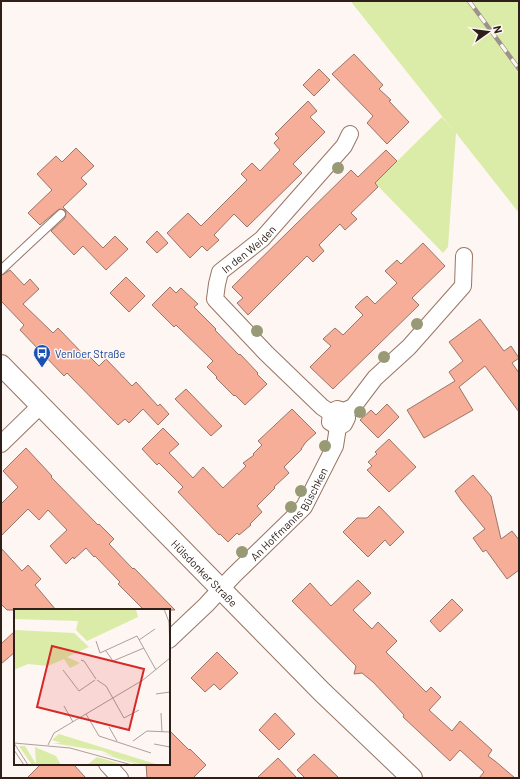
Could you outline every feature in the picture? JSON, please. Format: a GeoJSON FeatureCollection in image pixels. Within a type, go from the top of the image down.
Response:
{"type":"FeatureCollection","features":[{"type":"Feature","properties":{"kind":"street","name":"In den Weiden"},"geometry":{"type":"LineString","coordinates":[[338,417],[322,407],[266,353],[215,299],[220,272],[262,239],[344,146],[350,134]]}},
{"type":"Feature","properties":{"kind":"street"},"geometry":{"type":"LineString","coordinates":[[338,417],[353,406],[375,378],[410,347],[463,286],[464,256]]}},
{"type":"Feature","properties":{"kind":"street","name":"Hülsdonker Straße"},"geometry":{"type":"LineString","coordinates":[[1,365],[322,692],[412,778]]}},
{"type":"Feature","properties":{"kind":"street"},"geometry":{"type":"LineString","coordinates":[[1,444],[41,405]]}},
{"type":"Feature","properties":{"kind":"street","name":"An Hoffmanns Büschken"},"geometry":{"type":"LineString","coordinates":[[170,639],[304,507],[335,446],[338,417]]}},
{"type":"Feature","properties":{"kind":"street"},"geometry":{"type":"LineString","coordinates":[[108,765],[120,778]]}},
{"type":"Feature","properties":{"kind":"lane"},"geometry":{"type":"LineString","coordinates":[[1,270],[61,214]]}},
{"type":"Feature","properties":{"kind":"green space"},"geometry":{"type":"Polygon","coordinates":[[[352,1],[519,1],[519,213],[456,133],[448,247],[443,253],[375,183],[442,117],[453,130],[352,3],[352,1]]]}},
{"type":"Feature","properties":{"kind":"building"},"geometry":{"type":"Polygon","coordinates":[[[354,54],[383,85],[379,89],[391,100],[389,101],[409,122],[387,144],[367,123],[373,116],[332,74],[354,54]]]}},
{"type":"Feature","properties":{"kind":"building"},"geometry":{"type":"Polygon","coordinates":[[[319,69],[330,80],[314,96],[303,85],[319,69]]]}},
{"type":"Feature","properties":{"kind":"building"},"geometry":{"type":"Polygon","coordinates":[[[308,101],[317,111],[310,117],[325,132],[293,164],[302,173],[247,227],[234,214],[214,235],[219,240],[207,251],[202,246],[190,258],[167,233],[188,213],[201,226],[247,180],[241,174],[252,163],[260,171],[280,150],[274,143],[279,138],[275,134],[308,101]]]}},
{"type":"Feature","properties":{"kind":"building"},"geometry":{"type":"Polygon","coordinates":[[[76,148],[94,166],[81,178],[87,184],[63,207],[103,248],[115,236],[128,249],[106,270],[83,246],[74,255],[51,231],[65,218],[65,210],[58,210],[40,225],[28,213],[52,190],[37,174],[56,156],[62,162],[76,148]]]}},
{"type":"Feature","properties":{"kind":"building"},"geometry":{"type":"Polygon","coordinates":[[[386,150],[397,161],[375,183],[378,187],[351,213],[357,219],[345,230],[340,224],[319,245],[324,251],[313,262],[307,256],[248,315],[237,303],[243,298],[232,287],[351,170],[358,177],[386,150]]]}},
{"type":"Feature","properties":{"kind":"building"},"geometry":{"type":"Polygon","coordinates":[[[157,231],[168,243],[157,253],[146,242],[157,231]]]}},
{"type":"Feature","properties":{"kind":"building"},"geometry":{"type":"Polygon","coordinates":[[[423,243],[445,266],[412,298],[419,305],[333,389],[310,367],[331,346],[323,339],[335,328],[343,335],[363,315],[355,307],[361,301],[367,296],[375,304],[397,283],[385,271],[397,260],[401,264],[423,243]]]}},
{"type":"Feature","properties":{"kind":"building"},"geometry":{"type":"Polygon","coordinates":[[[10,270],[24,285],[30,279],[39,289],[23,304],[53,333],[58,328],[85,356],[87,354],[99,366],[106,359],[132,386],[136,382],[158,406],[160,404],[169,414],[158,425],[143,409],[129,423],[125,419],[118,425],[67,373],[64,376],[20,330],[24,325],[1,301],[1,275],[10,270]]]}},
{"type":"Feature","properties":{"kind":"building"},"geometry":{"type":"Polygon","coordinates":[[[126,277],[145,296],[129,312],[110,293],[126,277]]]}},
{"type":"Feature","properties":{"kind":"building"},"geometry":{"type":"Polygon","coordinates":[[[170,287],[176,293],[181,288],[198,304],[194,307],[267,384],[245,405],[216,378],[217,377],[207,367],[213,361],[176,325],[174,327],[152,305],[170,287]]]}},
{"type":"Feature","properties":{"kind":"building"},"geometry":{"type":"Polygon","coordinates":[[[480,319],[504,351],[511,346],[519,358],[512,363],[519,373],[519,412],[485,366],[459,387],[473,410],[424,438],[407,410],[455,381],[449,372],[463,361],[449,342],[480,319]]]}},
{"type":"Feature","properties":{"kind":"building"},"geometry":{"type":"Polygon","coordinates":[[[186,389],[222,426],[211,436],[175,399],[186,389]]]}},
{"type":"Feature","properties":{"kind":"building"},"geometry":{"type":"Polygon","coordinates":[[[387,404],[399,417],[378,438],[360,420],[371,410],[376,415],[387,404]]]}},
{"type":"Feature","properties":{"kind":"building"},"geometry":{"type":"Polygon","coordinates":[[[292,409],[316,433],[284,467],[289,473],[257,506],[262,512],[250,524],[251,525],[239,535],[237,533],[228,542],[220,534],[219,535],[178,492],[183,487],[159,463],[157,465],[142,449],[163,428],[179,444],[169,453],[193,478],[203,467],[223,488],[246,466],[243,463],[254,455],[253,454],[262,445],[258,441],[292,409]]]}},
{"type":"Feature","properties":{"kind":"building"},"geometry":{"type":"Polygon","coordinates":[[[389,439],[416,467],[389,492],[367,470],[372,466],[368,462],[377,454],[375,452],[389,439]]]}},
{"type":"Feature","properties":{"kind":"building"},"geometry":{"type":"Polygon","coordinates":[[[26,448],[52,476],[51,477],[98,525],[99,524],[114,539],[109,544],[175,610],[143,609],[118,584],[120,582],[86,548],[66,564],[50,546],[67,530],[48,510],[39,520],[28,509],[1,536],[1,504],[18,487],[3,471],[26,448]]]}},
{"type":"Feature","properties":{"kind":"building"},"geometry":{"type":"Polygon","coordinates":[[[473,475],[491,496],[501,539],[512,531],[519,540],[519,570],[507,579],[486,550],[483,552],[473,538],[485,529],[455,491],[473,475]]]}},
{"type":"Feature","properties":{"kind":"building"},"geometry":{"type":"Polygon","coordinates":[[[379,506],[404,532],[390,546],[385,540],[368,557],[343,532],[357,518],[367,518],[379,506]]]}},
{"type":"Feature","properties":{"kind":"building"},"geometry":{"type":"Polygon","coordinates":[[[1,548],[22,571],[28,565],[41,579],[35,585],[55,609],[7,610],[1,604],[1,548]]]}},
{"type":"Feature","properties":{"kind":"building"},"geometry":{"type":"Polygon","coordinates":[[[358,580],[371,593],[353,610],[372,629],[378,622],[397,641],[386,652],[426,692],[431,687],[441,697],[429,710],[452,731],[460,721],[492,750],[488,756],[515,778],[479,778],[484,772],[460,750],[450,761],[403,717],[404,715],[373,682],[362,673],[354,674],[356,666],[292,601],[310,583],[331,606],[358,580]]]}},
{"type":"Feature","properties":{"kind":"building"},"geometry":{"type":"Polygon","coordinates":[[[452,599],[463,610],[440,632],[430,621],[452,599]]]}},
{"type":"Feature","properties":{"kind":"building"},"geometry":{"type":"Polygon","coordinates":[[[14,632],[14,653],[1,664],[1,644],[14,632]]]}},
{"type":"Feature","properties":{"kind":"building"},"geometry":{"type":"Polygon","coordinates":[[[217,652],[238,673],[220,690],[214,684],[205,692],[191,678],[217,652]]]}},
{"type":"Feature","properties":{"kind":"building"},"geometry":{"type":"Polygon","coordinates":[[[275,713],[295,734],[279,750],[259,730],[275,713]]]}},
{"type":"Feature","properties":{"kind":"building"},"geometry":{"type":"Polygon","coordinates":[[[170,731],[206,765],[193,778],[147,778],[146,765],[170,765],[170,731]]]}},
{"type":"Feature","properties":{"kind":"building"},"geometry":{"type":"Polygon","coordinates":[[[314,754],[339,778],[305,778],[297,770],[314,754]]]}},
{"type":"Feature","properties":{"kind":"building"},"geometry":{"type":"Polygon","coordinates":[[[278,758],[297,778],[257,778],[278,758]]]}},
{"type":"Feature","properties":{"kind":"building"},"geometry":{"type":"Polygon","coordinates":[[[40,765],[74,765],[86,778],[27,778],[40,765]]]}},
{"type":"Feature","properties":{"kind":"railway"},"geometry":{"type":"LineString","coordinates":[[469,1],[519,69]]}},
{"type":"Feature","properties":{"kind":"place","name":"Venloer Straße"},"geometry":{"type":"Point","coordinates":[42,368]}}]}
